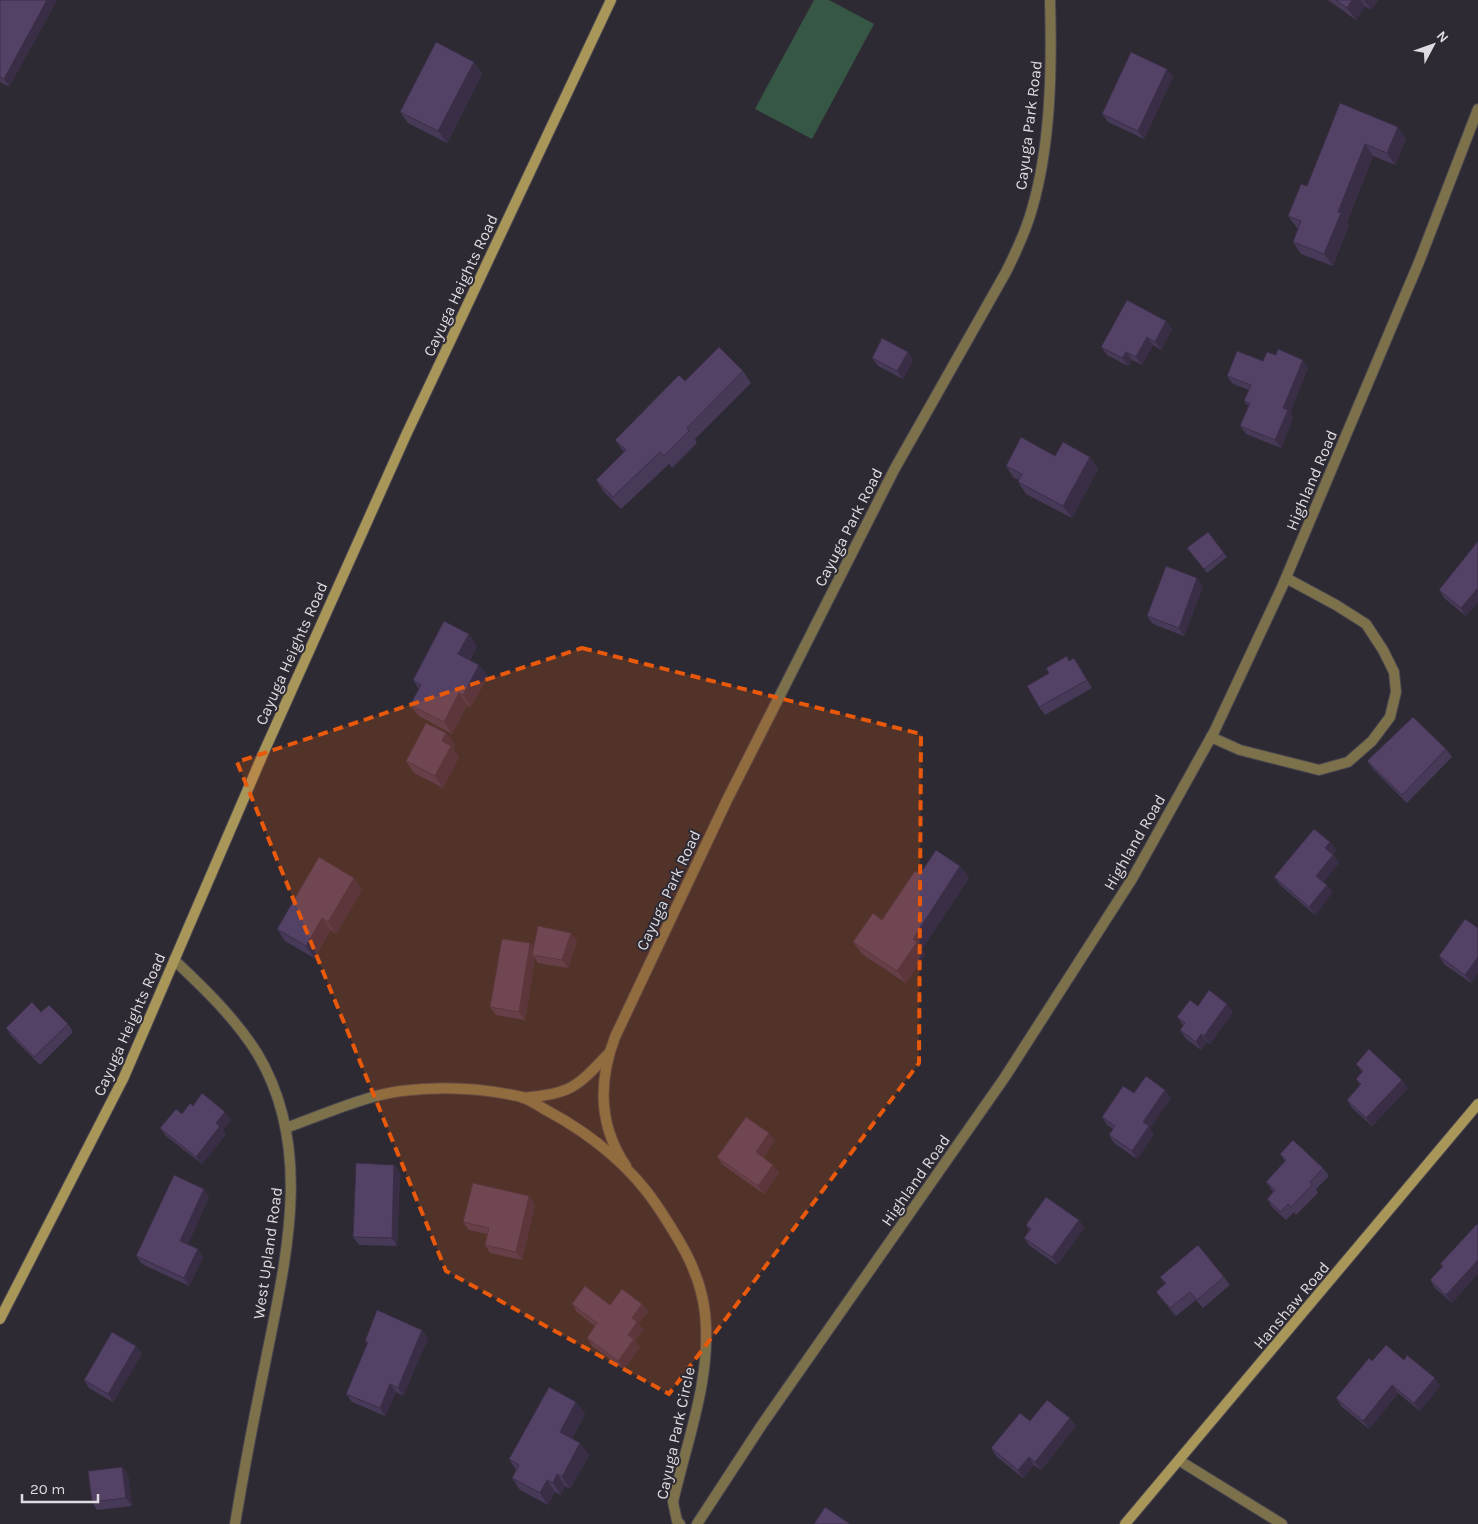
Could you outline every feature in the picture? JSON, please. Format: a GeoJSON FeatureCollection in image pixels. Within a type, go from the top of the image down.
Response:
{"type":"FeatureCollection","features":[{"type":"Feature","properties":{"kind":"street","name":"Cayuga Heights Road"},"geometry":{"type":"LineString","coordinates":[[0,1319],[124,1078],[263,754],[406,435],[612,0]]}},
{"type":"Feature","properties":{"kind":"street","name":"Cayuga Park Road"},"geometry":{"type":"LineString","coordinates":[[626,1166],[609,1132],[602,1100],[609,1053],[728,800],[894,470],[1006,272],[1021,241],[1032,208],[1042,157],[1052,59],[1050,0]]}},
{"type":"Feature","properties":{"kind":"street","name":"Highland Road"},"geometry":{"type":"LineString","coordinates":[[697,1524],[761,1426],[1005,1077],[1132,880],[1210,737],[1286,578],[1419,262],[1478,109]]}},
{"type":"Feature","properties":{"kind":"street"},"geometry":{"type":"LineString","coordinates":[[1210,737],[1240,750],[1319,770],[1348,762],[1372,741],[1390,717],[1396,692],[1394,672],[1383,650],[1366,624],[1336,605],[1286,578]]}},
{"type":"Feature","properties":{"kind":"street","name":"West Upland Road"},"geometry":{"type":"LineString","coordinates":[[174,960],[212,995],[257,1053],[279,1102],[290,1154],[291,1208],[277,1302],[235,1524]]}},
{"type":"Feature","properties":{"kind":"street","name":"Cayuga Park Road"},"geometry":{"type":"LineString","coordinates":[[524,1098],[556,1094],[570,1089],[588,1075],[609,1053]]}},
{"type":"Feature","properties":{"kind":"street","name":"Cayuga Park Circle"},"geometry":{"type":"LineString","coordinates":[[286,1128],[400,1091],[453,1087],[524,1098],[578,1127],[626,1166],[680,1239],[694,1270],[705,1312],[706,1344],[703,1386],[673,1502],[676,1521],[680,1524]]}},
{"type":"Feature","properties":{"kind":"street","name":"Hanshaw Road"},"geometry":{"type":"LineString","coordinates":[[1125,1524],[1180,1461],[1478,1104]]}},
{"type":"Feature","properties":{"kind":"street"},"geometry":{"type":"LineString","coordinates":[[1180,1461],[1282,1524]]}},
{"type":"Feature","properties":{"kind":"highlighted area"},"geometry":{"type":"Polygon","coordinates":[[[582,648],[921,734],[919,1063],[669,1394],[446,1271],[237,762],[582,648]]]}},
{"type":"Feature","properties":{"kind":"green space"},"geometry":{"type":"Polygon","coordinates":[[[814,0],[829,0],[874,24],[812,139],[755,109],[814,0]]]}},
{"type":"Feature","properties":{"kind":"building"},"geometry":{"type":"Polygon","coordinates":[[[0,0],[47,0],[4,79],[0,77],[0,0]]]}},
{"type":"Feature","properties":{"kind":"building"},"geometry":{"type":"Polygon","coordinates":[[[1336,0],[1352,0],[1347,8],[1336,0]]]}},
{"type":"Feature","properties":{"kind":"building"},"geometry":{"type":"Polygon","coordinates":[[[436,42],[474,62],[438,131],[400,112],[436,42]]]}},
{"type":"Feature","properties":{"kind":"building"},"geometry":{"type":"Polygon","coordinates":[[[1131,52],[1167,69],[1138,131],[1102,114],[1131,52]]]}},
{"type":"Feature","properties":{"kind":"building"},"geometry":{"type":"Polygon","coordinates":[[[1340,103],[1398,127],[1387,153],[1365,144],[1338,212],[1341,213],[1324,254],[1293,242],[1301,221],[1288,216],[1301,184],[1307,186],[1340,103]]]}},
{"type":"Feature","properties":{"kind":"building"},"geometry":{"type":"Polygon","coordinates":[[[1127,300],[1166,321],[1155,342],[1147,337],[1136,357],[1126,352],[1122,358],[1101,347],[1127,300]]]}},
{"type":"Feature","properties":{"kind":"building"},"geometry":{"type":"Polygon","coordinates":[[[882,338],[908,352],[897,371],[872,358],[882,338]]]}},
{"type":"Feature","properties":{"kind":"building"},"geometry":{"type":"Polygon","coordinates":[[[719,347],[743,371],[687,428],[689,431],[664,456],[660,452],[613,497],[596,480],[626,450],[615,440],[679,375],[685,381],[719,347]]]}},
{"type":"Feature","properties":{"kind":"building"},"geometry":{"type":"Polygon","coordinates":[[[1278,349],[1303,360],[1283,408],[1288,410],[1275,440],[1240,426],[1250,403],[1244,401],[1251,385],[1227,376],[1237,351],[1263,361],[1267,352],[1276,355],[1278,349]]]}},
{"type":"Feature","properties":{"kind":"building"},"geometry":{"type":"Polygon","coordinates":[[[1021,437],[1055,456],[1063,442],[1090,457],[1063,506],[1018,482],[1022,474],[1006,466],[1021,437]]]}},
{"type":"Feature","properties":{"kind":"building"},"geometry":{"type":"Polygon","coordinates":[[[1208,532],[1224,553],[1204,569],[1187,548],[1208,532]]]}},
{"type":"Feature","properties":{"kind":"building"},"geometry":{"type":"Polygon","coordinates":[[[1478,541],[1478,590],[1461,608],[1439,590],[1478,541]]]}},
{"type":"Feature","properties":{"kind":"building"},"geometry":{"type":"Polygon","coordinates":[[[1166,566],[1197,578],[1179,628],[1147,616],[1166,566]]]}},
{"type":"Feature","properties":{"kind":"building"},"geometry":{"type":"Polygon","coordinates":[[[444,621],[469,634],[458,654],[479,665],[463,695],[459,693],[444,722],[410,705],[421,685],[413,680],[444,621]]]}},
{"type":"Feature","properties":{"kind":"building"},"geometry":{"type":"Polygon","coordinates":[[[1067,656],[1069,661],[1074,658],[1087,680],[1039,707],[1027,686],[1049,673],[1046,668],[1067,656]]]}},
{"type":"Feature","properties":{"kind":"building"},"geometry":{"type":"Polygon","coordinates":[[[1413,717],[1446,749],[1402,795],[1367,761],[1413,717]]]}},
{"type":"Feature","properties":{"kind":"building"},"geometry":{"type":"Polygon","coordinates":[[[426,723],[446,733],[442,741],[451,746],[435,776],[406,761],[426,723]]]}},
{"type":"Feature","properties":{"kind":"building"},"geometry":{"type":"Polygon","coordinates":[[[1314,829],[1330,842],[1325,848],[1333,855],[1316,876],[1327,885],[1309,907],[1274,877],[1314,829]]]}},
{"type":"Feature","properties":{"kind":"building"},"geometry":{"type":"Polygon","coordinates":[[[936,850],[960,866],[913,939],[917,942],[897,971],[853,942],[873,913],[882,920],[915,871],[920,874],[936,850]]]}},
{"type":"Feature","properties":{"kind":"building"},"geometry":{"type":"Polygon","coordinates":[[[319,857],[354,878],[328,922],[322,918],[306,946],[277,929],[319,857]]]}},
{"type":"Feature","properties":{"kind":"building"},"geometry":{"type":"Polygon","coordinates":[[[1465,919],[1478,928],[1478,957],[1465,975],[1439,956],[1465,919]]]}},
{"type":"Feature","properties":{"kind":"building"},"geometry":{"type":"Polygon","coordinates":[[[538,926],[571,933],[562,960],[532,955],[538,926]]]}},
{"type":"Feature","properties":{"kind":"building"},"geometry":{"type":"Polygon","coordinates":[[[502,939],[530,943],[519,1012],[490,1007],[502,939]]]}},
{"type":"Feature","properties":{"kind":"building"},"geometry":{"type":"Polygon","coordinates":[[[1209,990],[1227,1004],[1204,1036],[1201,1034],[1196,1042],[1180,1030],[1185,1023],[1177,1017],[1190,1000],[1198,1006],[1209,990]]]}},
{"type":"Feature","properties":{"kind":"building"},"geometry":{"type":"Polygon","coordinates":[[[32,1002],[41,1012],[49,1005],[68,1024],[34,1057],[6,1028],[32,1002]]]}},
{"type":"Feature","properties":{"kind":"building"},"geometry":{"type":"Polygon","coordinates":[[[1369,1049],[1402,1080],[1366,1118],[1347,1100],[1361,1084],[1356,1079],[1363,1071],[1356,1064],[1369,1049]]]}},
{"type":"Feature","properties":{"kind":"building"},"geometry":{"type":"Polygon","coordinates":[[[1146,1076],[1165,1090],[1143,1122],[1149,1126],[1132,1151],[1109,1135],[1115,1126],[1102,1117],[1123,1086],[1134,1093],[1146,1076]]]}},
{"type":"Feature","properties":{"kind":"building"},"geometry":{"type":"Polygon","coordinates":[[[202,1093],[225,1112],[216,1123],[220,1126],[196,1157],[160,1128],[176,1109],[182,1114],[190,1103],[193,1106],[202,1093]]]}},
{"type":"Feature","properties":{"kind":"building"},"geometry":{"type":"Polygon","coordinates":[[[746,1117],[769,1133],[756,1152],[773,1165],[758,1186],[717,1157],[746,1117]]]}},
{"type":"Feature","properties":{"kind":"building"},"geometry":{"type":"Polygon","coordinates":[[[1293,1140],[1323,1168],[1310,1182],[1312,1185],[1291,1207],[1288,1204],[1281,1212],[1267,1199],[1275,1190],[1266,1182],[1286,1160],[1280,1154],[1293,1140]]]}},
{"type":"Feature","properties":{"kind":"building"},"geometry":{"type":"Polygon","coordinates":[[[356,1163],[394,1165],[392,1238],[353,1237],[356,1163]]]}},
{"type":"Feature","properties":{"kind":"building"},"geometry":{"type":"Polygon","coordinates":[[[174,1175],[204,1189],[180,1241],[198,1249],[184,1278],[136,1256],[174,1175]]]}},
{"type":"Feature","properties":{"kind":"building"},"geometry":{"type":"Polygon","coordinates":[[[473,1183],[529,1196],[516,1252],[485,1245],[489,1228],[463,1222],[473,1183]]]}},
{"type":"Feature","properties":{"kind":"building"},"geometry":{"type":"Polygon","coordinates":[[[1046,1197],[1079,1220],[1052,1257],[1024,1238],[1031,1229],[1026,1225],[1046,1197]]]}},
{"type":"Feature","properties":{"kind":"building"},"geometry":{"type":"Polygon","coordinates":[[[1477,1224],[1478,1260],[1446,1295],[1430,1280],[1443,1266],[1440,1264],[1477,1224]]]}},
{"type":"Feature","properties":{"kind":"building"},"geometry":{"type":"Polygon","coordinates":[[[1198,1245],[1224,1277],[1197,1300],[1190,1292],[1170,1308],[1156,1292],[1166,1283],[1160,1277],[1198,1245]]]}},
{"type":"Feature","properties":{"kind":"building"},"geometry":{"type":"Polygon","coordinates":[[[585,1286],[610,1305],[622,1289],[642,1304],[632,1318],[637,1322],[628,1335],[634,1339],[618,1361],[587,1338],[597,1323],[572,1304],[585,1286]]]}},
{"type":"Feature","properties":{"kind":"building"},"geometry":{"type":"Polygon","coordinates":[[[377,1310],[422,1330],[398,1388],[390,1384],[380,1408],[346,1394],[368,1342],[365,1341],[377,1310]]]}},
{"type":"Feature","properties":{"kind":"building"},"geometry":{"type":"Polygon","coordinates":[[[112,1332],[136,1346],[108,1394],[84,1380],[112,1332]]]}},
{"type":"Feature","properties":{"kind":"building"},"geometry":{"type":"Polygon","coordinates":[[[1386,1345],[1404,1360],[1407,1355],[1435,1378],[1414,1403],[1392,1385],[1363,1421],[1336,1398],[1369,1358],[1372,1361],[1386,1345]]]}},
{"type":"Feature","properties":{"kind":"building"},"geometry":{"type":"Polygon","coordinates":[[[549,1387],[576,1402],[560,1432],[580,1443],[562,1477],[557,1474],[553,1483],[547,1480],[540,1493],[512,1478],[519,1465],[509,1459],[549,1387]]]}},
{"type":"Feature","properties":{"kind":"building"},"geometry":{"type":"Polygon","coordinates":[[[1047,1400],[1070,1418],[1035,1462],[1029,1457],[1018,1470],[991,1448],[1020,1413],[1030,1421],[1047,1400]]]}},
{"type":"Feature","properties":{"kind":"building"},"geometry":{"type":"Polygon","coordinates":[[[122,1467],[126,1498],[92,1502],[88,1471],[122,1467]]]}},
{"type":"Feature","properties":{"kind":"building"},"geometry":{"type":"Polygon","coordinates":[[[825,1507],[850,1524],[814,1524],[825,1507]]]}}]}
